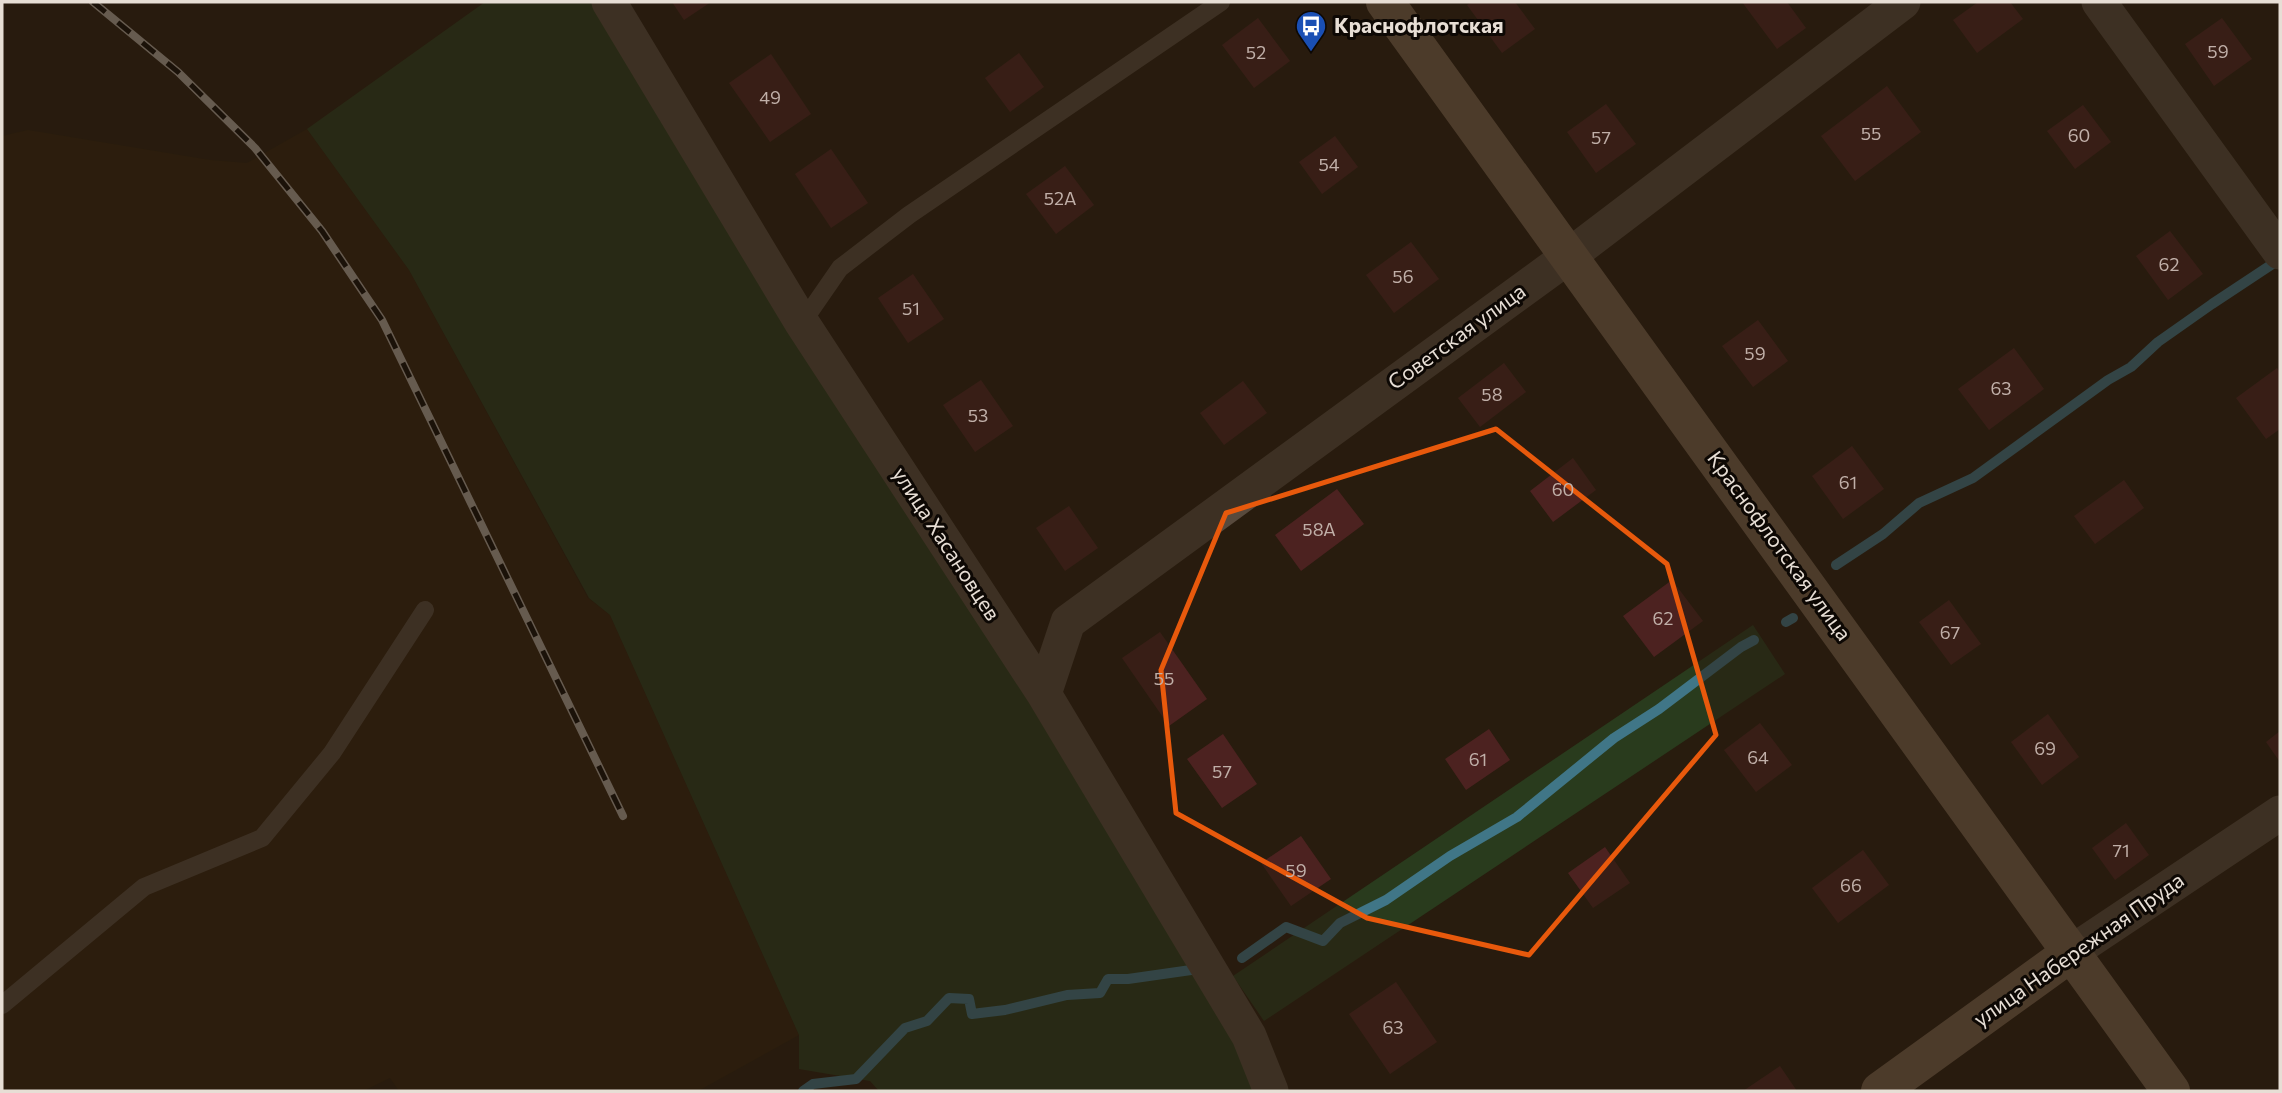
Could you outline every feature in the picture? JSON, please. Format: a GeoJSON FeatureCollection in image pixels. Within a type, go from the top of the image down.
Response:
{"type":"FeatureCollection","features":[{"type":"Feature","properties":{"kind":"street","name":"улица Хасановцев"},"geometry":{"type":"LineString","coordinates":[[609,2],[802,323],[1044,694],[1249,1036],[1271,1091]]}},
{"type":"Feature","properties":{"kind":"street","name":"Краснофлотская улица"},"geometry":{"type":"LineString","coordinates":[[1385,2],[2171,1091]]}},
{"type":"Feature","properties":{"kind":"street","name":"Советская улица"},"geometry":{"type":"LineString","coordinates":[[1044,694],[1068,622],[1569,256],[1903,2]]}},
{"type":"Feature","properties":{"kind":"street"},"geometry":{"type":"LineString","coordinates":[[2099,2],[2272,240]]}},
{"type":"Feature","properties":{"kind":"street","name":"улица Набережная Пруда"},"geometry":{"type":"LineString","coordinates":[[1880,1091],[2072,952],[2280,813]]}},
{"type":"Feature","properties":{"kind":"lane"},"geometry":{"type":"LineString","coordinates":[[802,323],[840,268],[909,215],[1221,2]]}},
{"type":"Feature","properties":{"kind":"lane"},"geometry":{"type":"LineString","coordinates":[[2,1005],[144,887],[262,838],[332,753],[425,610]]}},
{"type":"Feature","properties":{"kind":"highlighted area"},"geometry":{"type":"Polygon","coordinates":[[[1496,429],[1667,564],[1716,735],[1529,955],[1367,918],[1176,813],[1161,670],[1226,513],[1496,429]]]}},
{"type":"Feature","properties":{"kind":"shaded area"},"geometry":{"type":"Polygon","coordinates":[[[307,129],[409,270],[588,598],[610,615],[799,1035],[698,1091],[399,1091],[390,1078],[363,1091],[2,1091],[2,136],[28,130],[210,160],[247,163],[307,129]]]}},
{"type":"Feature","properties":{"kind":"green space"},"geometry":{"type":"Polygon","coordinates":[[[485,2],[596,2],[1240,1044],[1260,1091],[879,1091],[870,1081],[799,1069],[799,1035],[610,615],[589,598],[409,270],[307,129],[485,2]]]}},
{"type":"Feature","properties":{"kind":"green space"},"geometry":{"type":"Polygon","coordinates":[[[1753,625],[1785,674],[1264,1021],[1233,976],[1753,625]]]}},
{"type":"Feature","properties":{"kind":"building"},"geometry":{"type":"Polygon","coordinates":[[[672,2],[711,2],[684,20],[672,2]]]}},
{"type":"Feature","properties":{"kind":"building"},"geometry":{"type":"Polygon","coordinates":[[[1472,2],[1515,2],[1535,29],[1502,53],[1467,5],[1472,2]]]}},
{"type":"Feature","properties":{"kind":"building"},"geometry":{"type":"Polygon","coordinates":[[[1742,2],[1787,2],[1806,28],[1777,49],[1742,2]]]}},
{"type":"Feature","properties":{"kind":"building"},"geometry":{"type":"Polygon","coordinates":[[[1978,2],[2010,2],[2023,19],[1977,53],[1953,20],[1978,2]]]}},
{"type":"Feature","properties":{"kind":"building"},"geometry":{"type":"Polygon","coordinates":[[[1258,18],[1290,61],[1254,88],[1222,45],[1258,18]]]}},
{"type":"Feature","properties":{"kind":"building"},"geometry":{"type":"Polygon","coordinates":[[[2222,18],[2252,59],[2214,86],[2185,44],[2222,18]]]}},
{"type":"Feature","properties":{"kind":"building"},"geometry":{"type":"Polygon","coordinates":[[[1019,53],[1044,87],[1010,112],[985,78],[1019,53]]]}},
{"type":"Feature","properties":{"kind":"building"},"geometry":{"type":"Polygon","coordinates":[[[771,54],[811,114],[770,142],[729,83],[771,54]]]}},
{"type":"Feature","properties":{"kind":"building"},"geometry":{"type":"Polygon","coordinates":[[[1887,86],[1921,132],[1855,181],[1821,136],[1887,86]]]}},
{"type":"Feature","properties":{"kind":"building"},"geometry":{"type":"Polygon","coordinates":[[[1606,104],[1636,144],[1596,173],[1567,132],[1606,104]]]}},
{"type":"Feature","properties":{"kind":"building"},"geometry":{"type":"Polygon","coordinates":[[[2083,105],[2111,142],[2075,169],[2047,131],[2083,105]]]}},
{"type":"Feature","properties":{"kind":"building"},"geometry":{"type":"Polygon","coordinates":[[[1335,136],[1358,167],[1322,194],[1299,162],[1335,136]]]}},
{"type":"Feature","properties":{"kind":"building"},"geometry":{"type":"Polygon","coordinates":[[[831,149],[868,203],[831,228],[795,174],[831,149]]]}},
{"type":"Feature","properties":{"kind":"building"},"geometry":{"type":"Polygon","coordinates":[[[1065,166],[1094,205],[1056,234],[1026,194],[1065,166]]]}},
{"type":"Feature","properties":{"kind":"building"},"geometry":{"type":"Polygon","coordinates":[[[2170,231],[2203,274],[2168,300],[2136,256],[2170,231]]]}},
{"type":"Feature","properties":{"kind":"building"},"geometry":{"type":"Polygon","coordinates":[[[1411,242],[1439,279],[1394,313],[1366,275],[1411,242]]]}},
{"type":"Feature","properties":{"kind":"building"},"geometry":{"type":"Polygon","coordinates":[[[913,274],[944,319],[908,343],[878,298],[913,274]]]}},
{"type":"Feature","properties":{"kind":"building"},"geometry":{"type":"Polygon","coordinates":[[[1758,320],[1788,361],[1753,387],[1722,346],[1758,320]]]}},
{"type":"Feature","properties":{"kind":"building"},"geometry":{"type":"Polygon","coordinates":[[[2014,348],[2044,389],[1989,430],[1958,389],[2014,348]]]}},
{"type":"Feature","properties":{"kind":"building"},"geometry":{"type":"Polygon","coordinates":[[[1504,363],[1526,392],[1480,427],[1458,398],[1504,363]]]}},
{"type":"Feature","properties":{"kind":"building"},"geometry":{"type":"Polygon","coordinates":[[[2277,368],[2280,372],[2280,429],[2266,439],[2236,398],[2277,368]]]}},
{"type":"Feature","properties":{"kind":"building"},"geometry":{"type":"Polygon","coordinates":[[[981,380],[1013,426],[975,452],[943,405],[981,380]]]}},
{"type":"Feature","properties":{"kind":"building"},"geometry":{"type":"Polygon","coordinates":[[[1243,381],[1267,413],[1224,445],[1200,413],[1243,381]]]}},
{"type":"Feature","properties":{"kind":"building"},"geometry":{"type":"Polygon","coordinates":[[[1852,446],[1884,489],[1843,519],[1812,476],[1852,446]]]}},
{"type":"Feature","properties":{"kind":"building"},"geometry":{"type":"Polygon","coordinates":[[[1573,458],[1596,490],[1553,522],[1530,491],[1573,458]]]}},
{"type":"Feature","properties":{"kind":"building"},"geometry":{"type":"Polygon","coordinates":[[[2124,480],[2144,508],[2095,544],[2074,516],[2124,480]]]}},
{"type":"Feature","properties":{"kind":"building"},"geometry":{"type":"Polygon","coordinates":[[[1337,489],[1364,524],[1301,571],[1275,535],[1337,489]]]}},
{"type":"Feature","properties":{"kind":"building"},"geometry":{"type":"Polygon","coordinates":[[[1069,506],[1098,548],[1065,571],[1036,528],[1069,506]]]}},
{"type":"Feature","properties":{"kind":"building"},"geometry":{"type":"Polygon","coordinates":[[[1672,580],[1703,621],[1654,657],[1623,616],[1672,580]]]}},
{"type":"Feature","properties":{"kind":"building"},"geometry":{"type":"Polygon","coordinates":[[[1949,600],[1981,644],[1951,665],[1919,622],[1949,600]]]}},
{"type":"Feature","properties":{"kind":"building"},"geometry":{"type":"Polygon","coordinates":[[[1160,632],[1207,699],[1169,726],[1122,658],[1160,632]]]}},
{"type":"Feature","properties":{"kind":"building"},"geometry":{"type":"Polygon","coordinates":[[[2048,714],[2079,757],[2042,785],[2011,742],[2048,714]]]}},
{"type":"Feature","properties":{"kind":"building"},"geometry":{"type":"Polygon","coordinates":[[[1760,723],[1792,765],[1756,792],[1724,750],[1760,723]]]}},
{"type":"Feature","properties":{"kind":"building"},"geometry":{"type":"Polygon","coordinates":[[[1489,729],[1510,760],[1466,790],[1445,759],[1489,729]]]}},
{"type":"Feature","properties":{"kind":"building"},"geometry":{"type":"Polygon","coordinates":[[[2280,731],[2280,762],[2266,742],[2280,731]]]}},
{"type":"Feature","properties":{"kind":"building"},"geometry":{"type":"Polygon","coordinates":[[[1223,734],[1257,784],[1222,808],[1187,759],[1223,734]]]}},
{"type":"Feature","properties":{"kind":"building"},"geometry":{"type":"Polygon","coordinates":[[[2126,823],[2149,855],[2115,880],[2092,848],[2126,823]]]}},
{"type":"Feature","properties":{"kind":"building"},"geometry":{"type":"Polygon","coordinates":[[[1301,836],[1331,879],[1291,906],[1261,863],[1301,836]]]}},
{"type":"Feature","properties":{"kind":"building"},"geometry":{"type":"Polygon","coordinates":[[[1605,847],[1630,883],[1593,908],[1568,873],[1605,847]]]}},
{"type":"Feature","properties":{"kind":"building"},"geometry":{"type":"Polygon","coordinates":[[[1863,850],[1889,885],[1838,923],[1812,888],[1863,850]]]}},
{"type":"Feature","properties":{"kind":"building"},"geometry":{"type":"Polygon","coordinates":[[[1396,982],[1437,1042],[1390,1074],[1349,1014],[1396,982]]]}},
{"type":"Feature","properties":{"kind":"building"},"geometry":{"type":"Polygon","coordinates":[[[1780,1066],[1797,1091],[1743,1091],[1780,1066]]]}},
{"type":"Feature","properties":{"kind":"waterway"},"geometry":{"type":"LineString","coordinates":[[1836,565],[1883,534],[1919,503],[1973,478],[2108,380],[2131,367],[2158,342],[2280,259]]}},
{"type":"Feature","properties":{"kind":"waterway"},"geometry":{"type":"LineString","coordinates":[[1786,622],[1793,618]]}},
{"type":"Feature","properties":{"kind":"waterway"},"geometry":{"type":"LineString","coordinates":[[1242,958],[1286,927],[1323,941],[1340,923],[1386,900],[1450,856],[1517,817],[1614,738],[1754,640]]}},
{"type":"Feature","properties":{"kind":"waterway"},"geometry":{"type":"LineString","coordinates":[[803,1091],[813,1084],[856,1079],[905,1028],[927,1021],[949,998],[969,999],[972,1014],[1005,1010],[1067,995],[1100,993],[1108,979],[1128,979],[1191,970]]}},
{"type":"Feature","properties":{"kind":"railway"},"geometry":{"type":"LineString","coordinates":[[93,2],[178,72],[255,148],[322,231],[382,320],[623,816]]}},
{"type":"Feature","properties":{"kind":"place","name":"Краснофлотская"},"geometry":{"type":"Point","coordinates":[1311,53]}}]}
